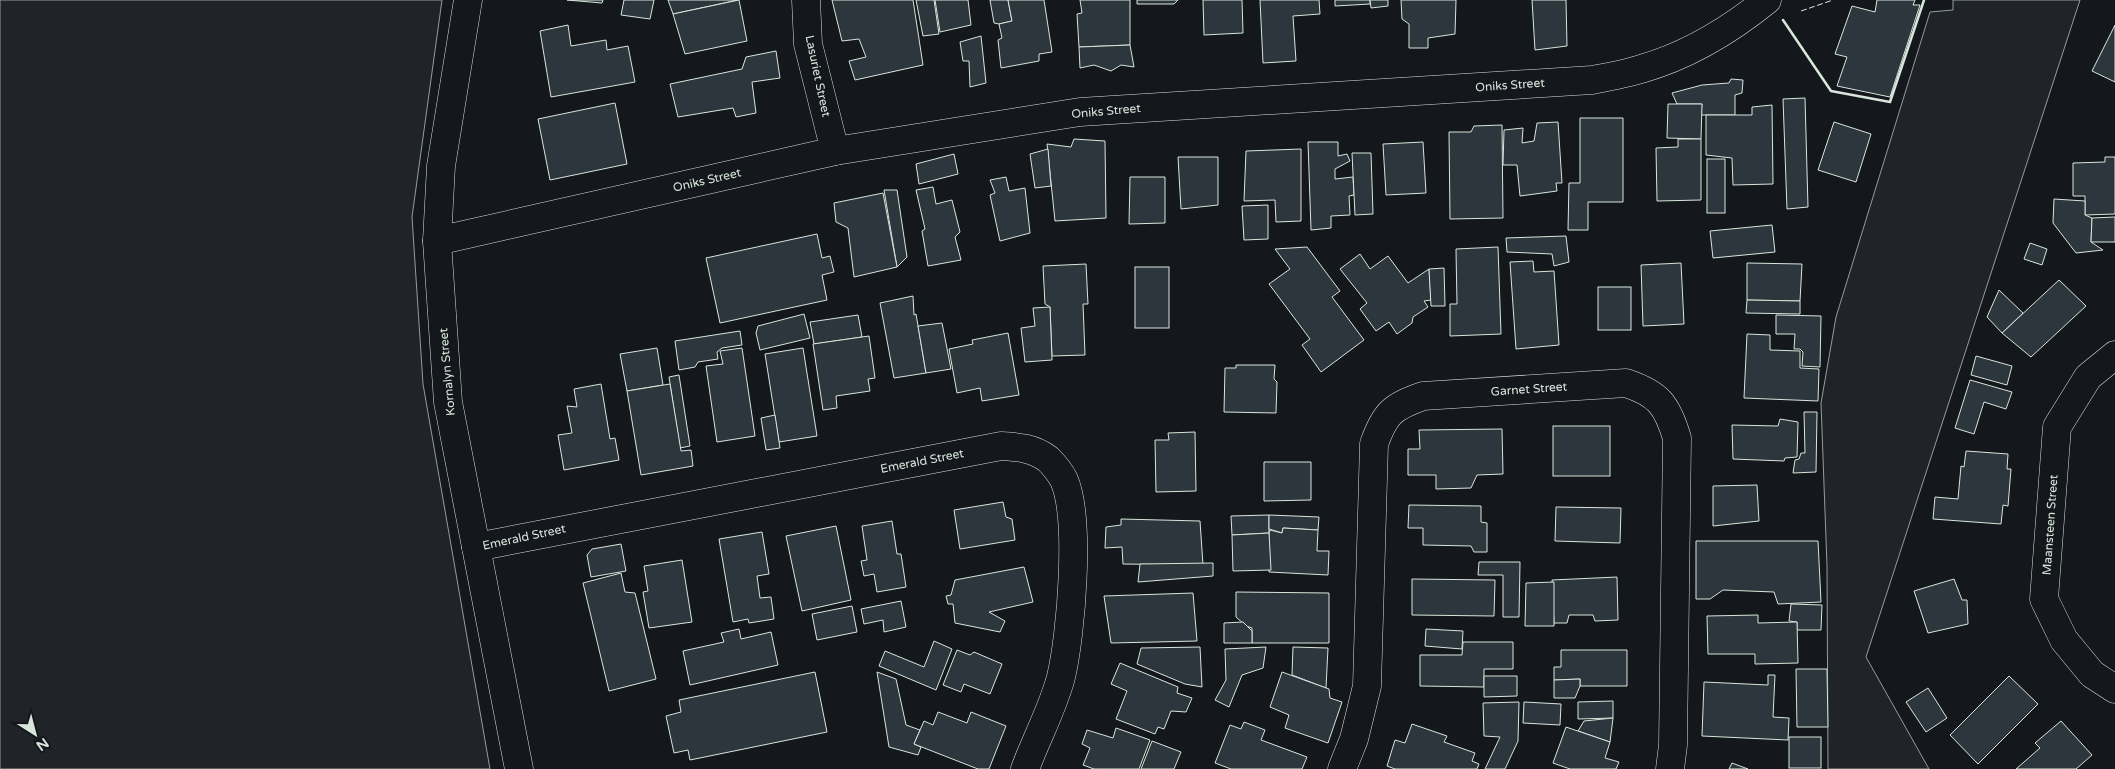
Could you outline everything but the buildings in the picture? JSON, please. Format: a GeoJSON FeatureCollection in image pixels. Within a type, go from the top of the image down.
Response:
{"type":"FeatureCollection","features":[{"type":"Feature","properties":{"kind":"street","name":"Kornalyn Street"},"geometry":{"type":"LineString","coordinates":[[468,0],[441,166],[437,241],[448,402],[519,769]]}},
{"type":"Feature","properties":{"kind":"street","name":"Lasuriet Street"},"geometry":{"type":"LineString","coordinates":[[806,0],[808,44],[835,150]]}},
{"type":"Feature","properties":{"kind":"street","name":"Oniks Street"},"geometry":{"type":"LineString","coordinates":[[437,241],[835,150],[1080,112],[1592,80],[1642,69],[1691,50],[1743,19],[1766,0]]}},
{"type":"Feature","properties":{"kind":"street","name":"Maansteen Street"},"geometry":{"type":"LineString","coordinates":[[2115,355],[2088,377],[2056,427],[2044,599],[2064,640],[2092,674],[2115,689]]}},
{"type":"Feature","properties":{"kind":"street","name":"Garnet Street"},"geometry":{"type":"LineString","coordinates":[[1342,769],[1354,739],[1367,686],[1374,444],[1382,421],[1400,404],[1423,396],[1626,383],[1647,390],[1661,401],[1671,419],[1677,438],[1673,745],[1670,769]]}},
{"type":"Feature","properties":{"kind":"street","name":"Emerald Street"},"geometry":{"type":"LineString","coordinates":[[476,547],[1001,446],[1030,449],[1049,460],[1063,480],[1070,502],[1073,538],[1068,630],[1060,677],[1025,769]]}},
{"type":"Feature","properties":{"kind":"shaded area"},"geometry":{"type":"Polygon","coordinates":[[[0,0],[442,0],[412,217],[423,384],[490,769],[0,769],[0,0]]]}},
{"type":"Feature","properties":{"kind":"shaded area"},"geometry":{"type":"Polygon","coordinates":[[[1953,0],[2080,0],[1866,657],[1929,769],[1828,769],[1827,566],[1821,403],[1836,317],[1930,12],[1953,10],[1953,0]]]}},
{"type":"Feature","properties":{"kind":"fence"},"geometry":{"type":"LineString","coordinates":[[1801,11],[1833,0]]}},
{"type":"Feature","properties":{"kind":"wall"},"geometry":{"type":"LineString","coordinates":[[1783,20],[1831,91],[1890,102],[1924,0]]}}]}
